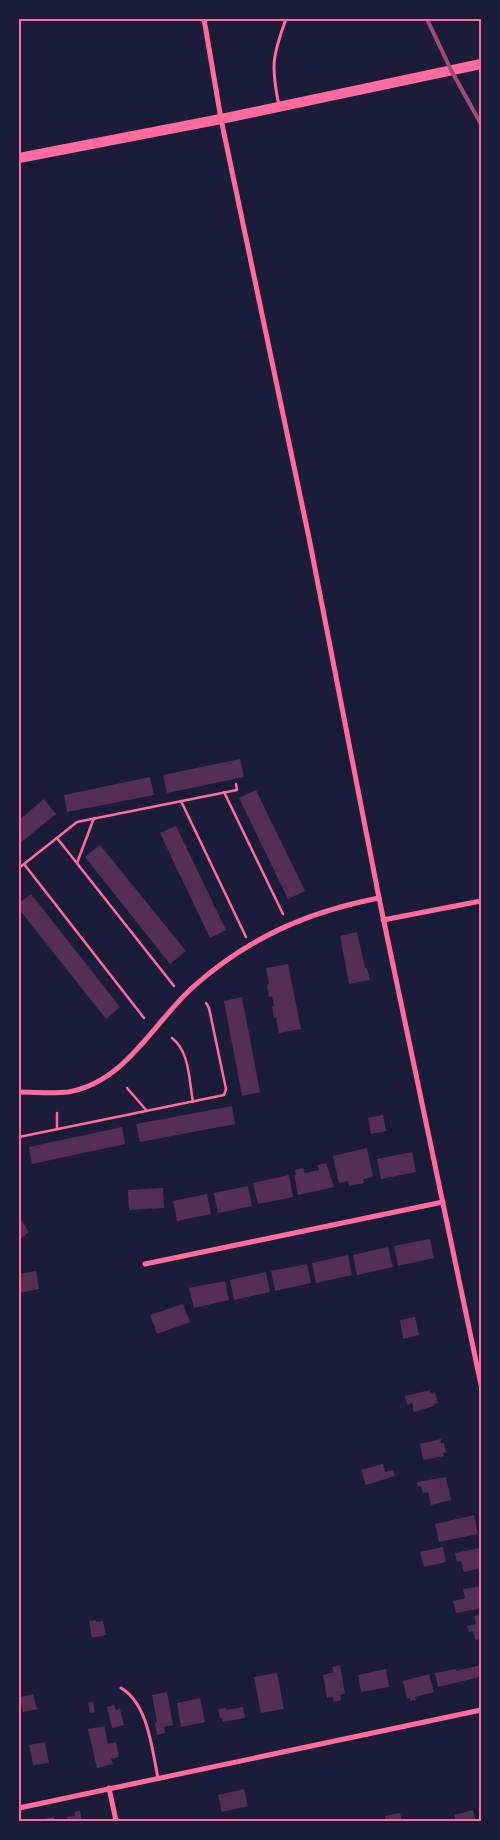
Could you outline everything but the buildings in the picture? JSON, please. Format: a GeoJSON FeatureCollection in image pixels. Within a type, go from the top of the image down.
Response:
{"type":"FeatureCollection","features":[{"type":"Feature","properties":{"kind":"main road"},"geometry":{"type":"LineString","coordinates":[[19,158],[221,119],[481,64]]}},
{"type":"Feature","properties":{"kind":"street"},"geometry":{"type":"LineString","coordinates":[[204,19],[221,119],[309,538],[383,920],[481,1385]]}},
{"type":"Feature","properties":{"kind":"street"},"geometry":{"type":"LineString","coordinates":[[19,1092],[68,1092],[97,1083],[122,1064],[193,987],[240,950],[271,932],[301,919],[344,905],[379,898]]}},
{"type":"Feature","properties":{"kind":"street"},"geometry":{"type":"LineString","coordinates":[[383,920],[481,901]]}},
{"type":"Feature","properties":{"kind":"street"},"geometry":{"type":"LineString","coordinates":[[145,1264],[443,1202]]}},
{"type":"Feature","properties":{"kind":"street"},"geometry":{"type":"LineString","coordinates":[[19,1808],[481,1710]]}},
{"type":"Feature","properties":{"kind":"street"},"geometry":{"type":"LineString","coordinates":[[109,1788],[116,1821]]}},
{"type":"Feature","properties":{"kind":"lane"},"geometry":{"type":"LineString","coordinates":[[280,106],[274,80],[274,59],[277,43],[286,19]]}},
{"type":"Feature","properties":{"kind":"lane"},"geometry":{"type":"LineString","coordinates":[[121,1688],[127,1691],[143,1712],[158,1778]]}},
{"type":"Feature","properties":{"kind":"path"},"geometry":{"type":"LineString","coordinates":[[19,868],[75,823],[237,790],[236,784]]}},
{"type":"Feature","properties":{"kind":"path"},"geometry":{"type":"LineString","coordinates":[[224,792],[283,914]]}},
{"type":"Feature","properties":{"kind":"path"},"geometry":{"type":"LineString","coordinates":[[181,801],[246,937]]}},
{"type":"Feature","properties":{"kind":"path"},"geometry":{"type":"LineString","coordinates":[[77,863],[94,818]]}},
{"type":"Feature","properties":{"kind":"path"},"geometry":{"type":"LineString","coordinates":[[56,838],[174,986]]}},
{"type":"Feature","properties":{"kind":"path"},"geometry":{"type":"LineString","coordinates":[[24,864],[144,1018]]}},
{"type":"Feature","properties":{"kind":"path"},"geometry":{"type":"LineString","coordinates":[[19,1137],[221,1096],[226,1092],[209,1008],[206,1004]]}},
{"type":"Feature","properties":{"kind":"path"},"geometry":{"type":"LineString","coordinates":[[172,1038],[180,1045],[184,1055],[192,1102]]}},
{"type":"Feature","properties":{"kind":"path"},"geometry":{"type":"LineString","coordinates":[[127,1088],[148,1111]]}},
{"type":"Feature","properties":{"kind":"path"},"geometry":{"type":"LineString","coordinates":[[57,1113],[57,1130]]}},
{"type":"Feature","properties":{"kind":"railway"},"geometry":{"type":"LineString","coordinates":[[427,19],[451,70],[481,124]]}}]}
